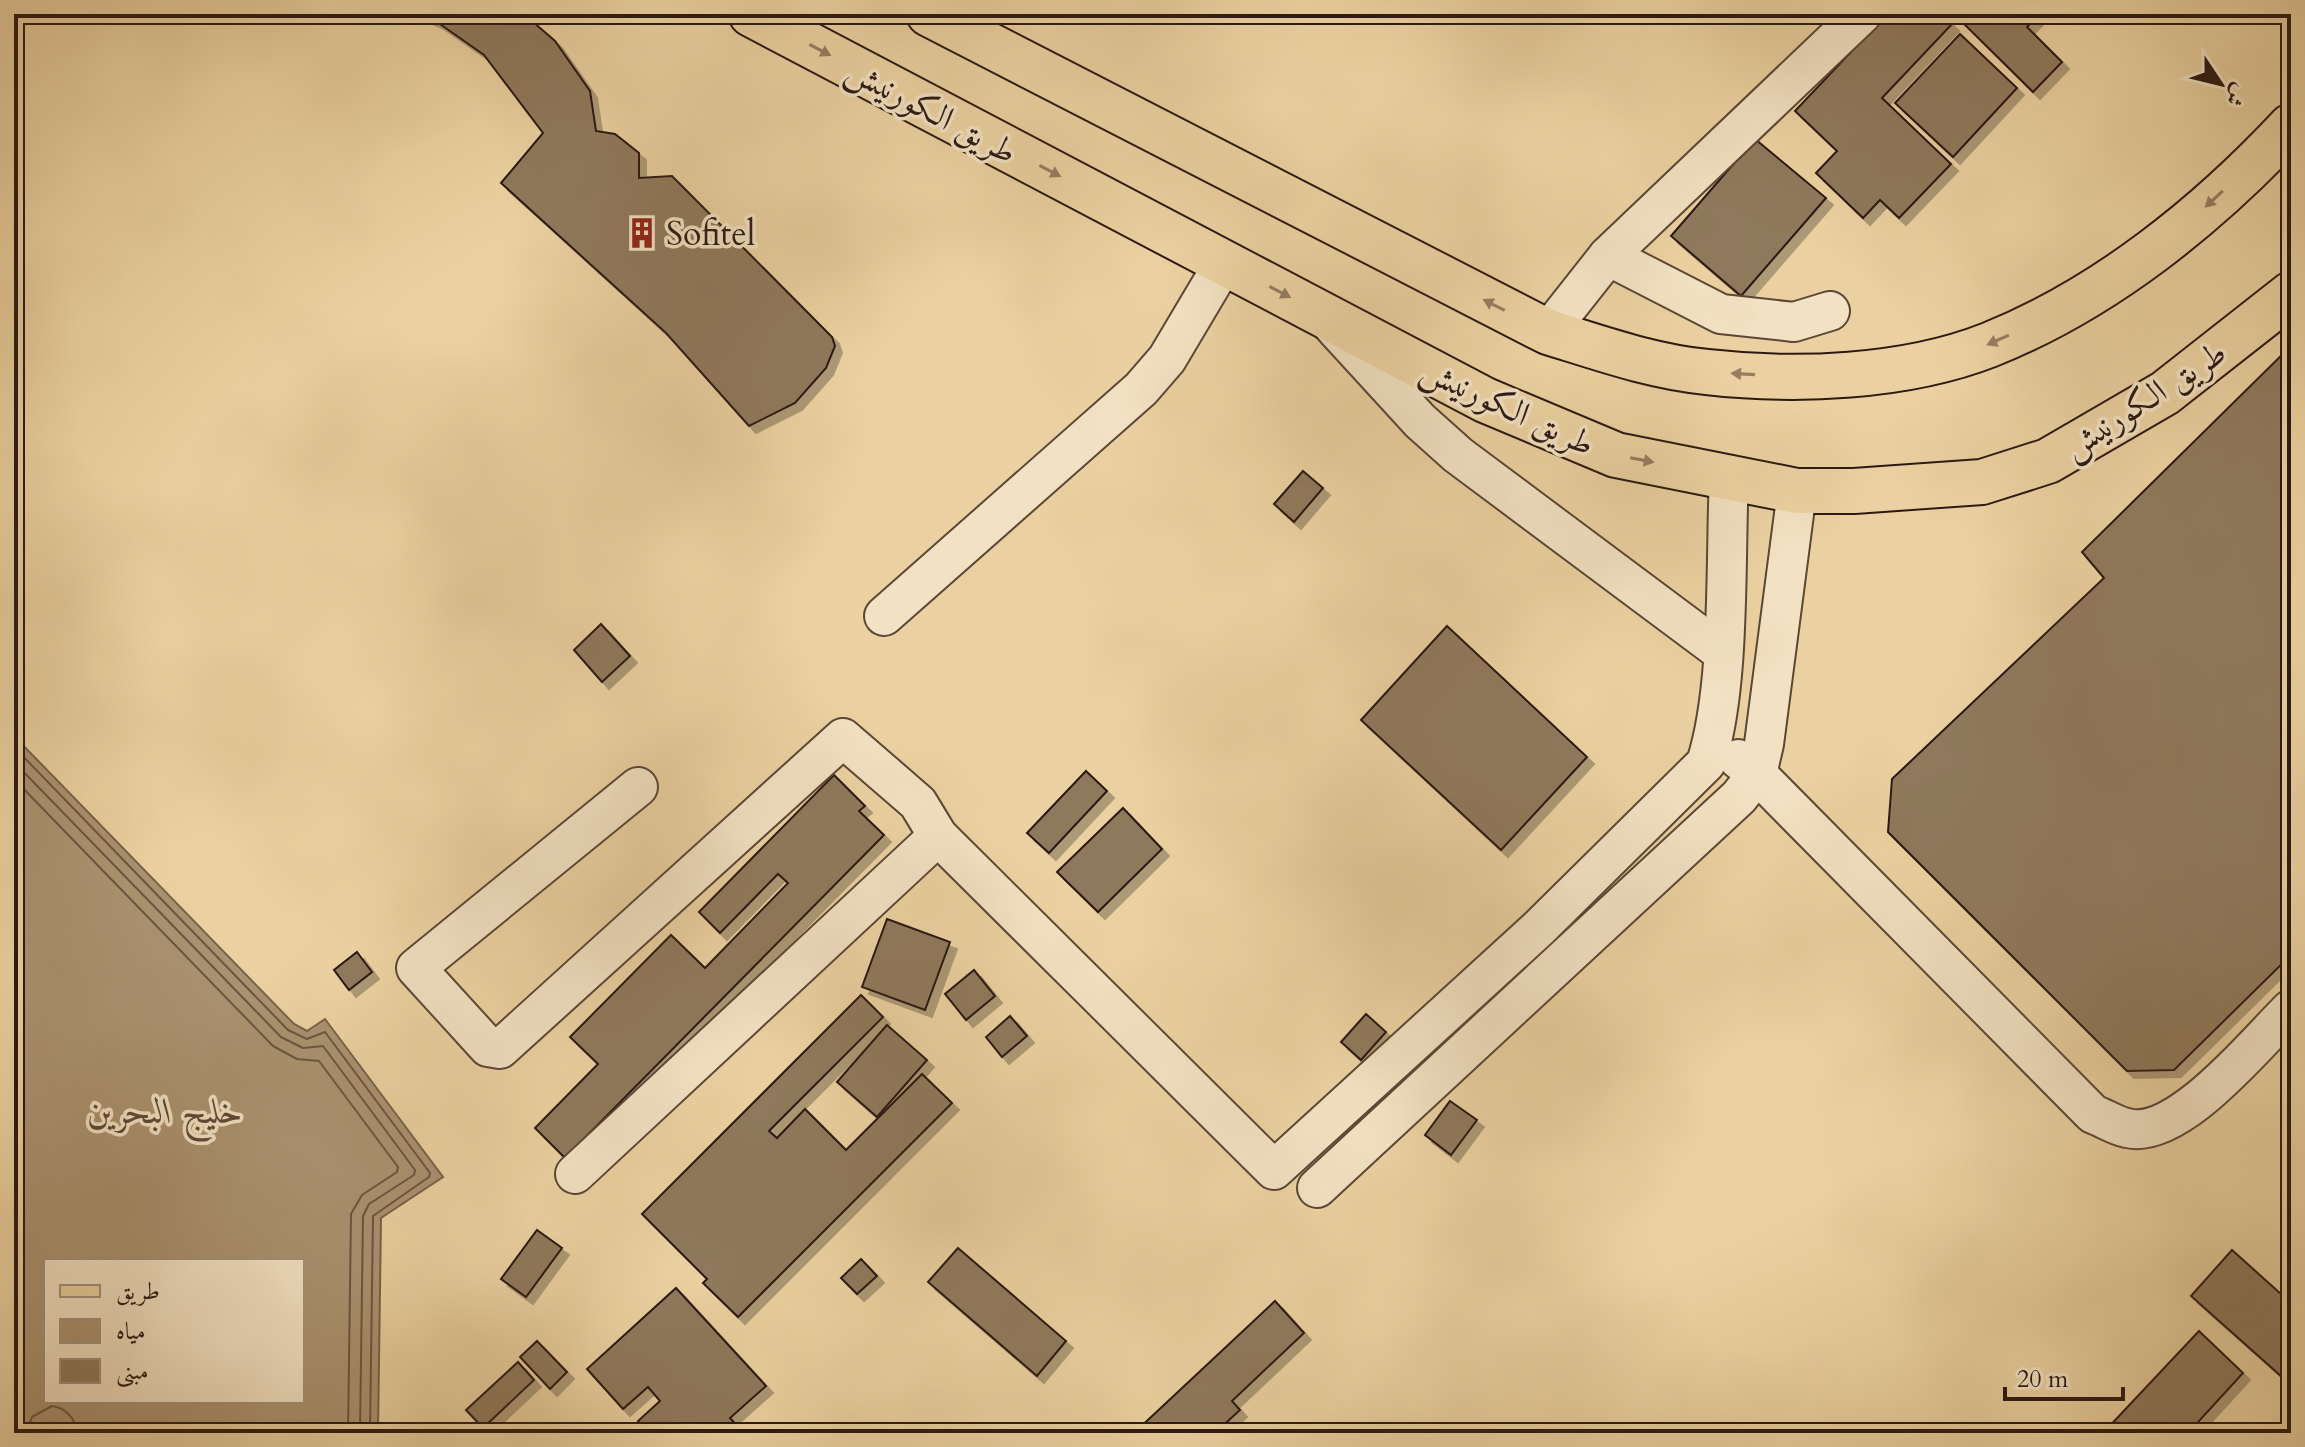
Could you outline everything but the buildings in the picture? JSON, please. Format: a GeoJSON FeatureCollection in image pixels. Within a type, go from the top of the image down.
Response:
{"type":"FeatureCollection","features":[{"type":"Feature","properties":{"kind":"main road","name":"طريق الكورنيش"},"geometry":{"type":"LineString","coordinates":[[751,14],[1485,400],[1616,455],[1797,491],[1867,490],[1982,482],[2048,461],[2165,393],[2291,294]]}},
{"type":"Feature","properties":{"kind":"main road"},"geometry":{"type":"LineString","coordinates":[[929,14],[1548,332],[1630,357],[1705,372],[1789,377],[1841,375],[1923,362],[1986,346],[2055,314],[2184,227],[2282,145]]}},
{"type":"Feature","properties":{"kind":"street"},"geometry":{"type":"LineString","coordinates":[[1548,332],[1608,256],[1862,14]]}},
{"type":"Feature","properties":{"kind":"street"},"geometry":{"type":"LineString","coordinates":[[1608,256],[1721,314],[1794,322],[1830,311]]}},
{"type":"Feature","properties":{"kind":"street"},"geometry":{"type":"LineString","coordinates":[[884,616],[1141,389],[1167,359],[1224,263]]}},
{"type":"Feature","properties":{"kind":"street"},"geometry":{"type":"LineString","coordinates":[[1323,315],[1420,421],[1458,455],[1722,652]]}},
{"type":"Feature","properties":{"kind":"street"},"geometry":{"type":"LineString","coordinates":[[638,787],[416,968],[488,1047],[500,1049],[843,738],[918,803],[938,836],[1274,1170],[1539,928],[1706,763],[1713,741],[1722,652],[1729,476]]}},
{"type":"Feature","properties":{"kind":"street"},"geometry":{"type":"LineString","coordinates":[[1317,1188],[1739,797],[1757,774],[1764,744],[1797,491]]}},
{"type":"Feature","properties":{"kind":"street"},"geometry":{"type":"LineString","coordinates":[[1713,741],[1757,774],[2093,1114],[2129,1129],[2157,1127],[2189,1109],[2291,1009]]}},
{"type":"Feature","properties":{"kind":"street"},"geometry":{"type":"LineString","coordinates":[[575,1174],[938,836]]}},
{"type":"Feature","properties":{"kind":"street"},"geometry":{"type":"LineString","coordinates":[[1539,928],[1567,955]]}},
{"type":"Feature","properties":{"kind":"water","name":"خليج البحرين"},"geometry":{"type":"Polygon","coordinates":[[[14,736],[294,1024],[307,1031],[325,1019],[443,1177],[381,1218],[378,1433],[62,1433],[52,1423],[41,1433],[14,1433],[14,736]]]}},
{"type":"Feature","properties":{"kind":"place","name":"Sofitel"},"geometry":{"type":"Point","coordinates":[642,233]}}]}
